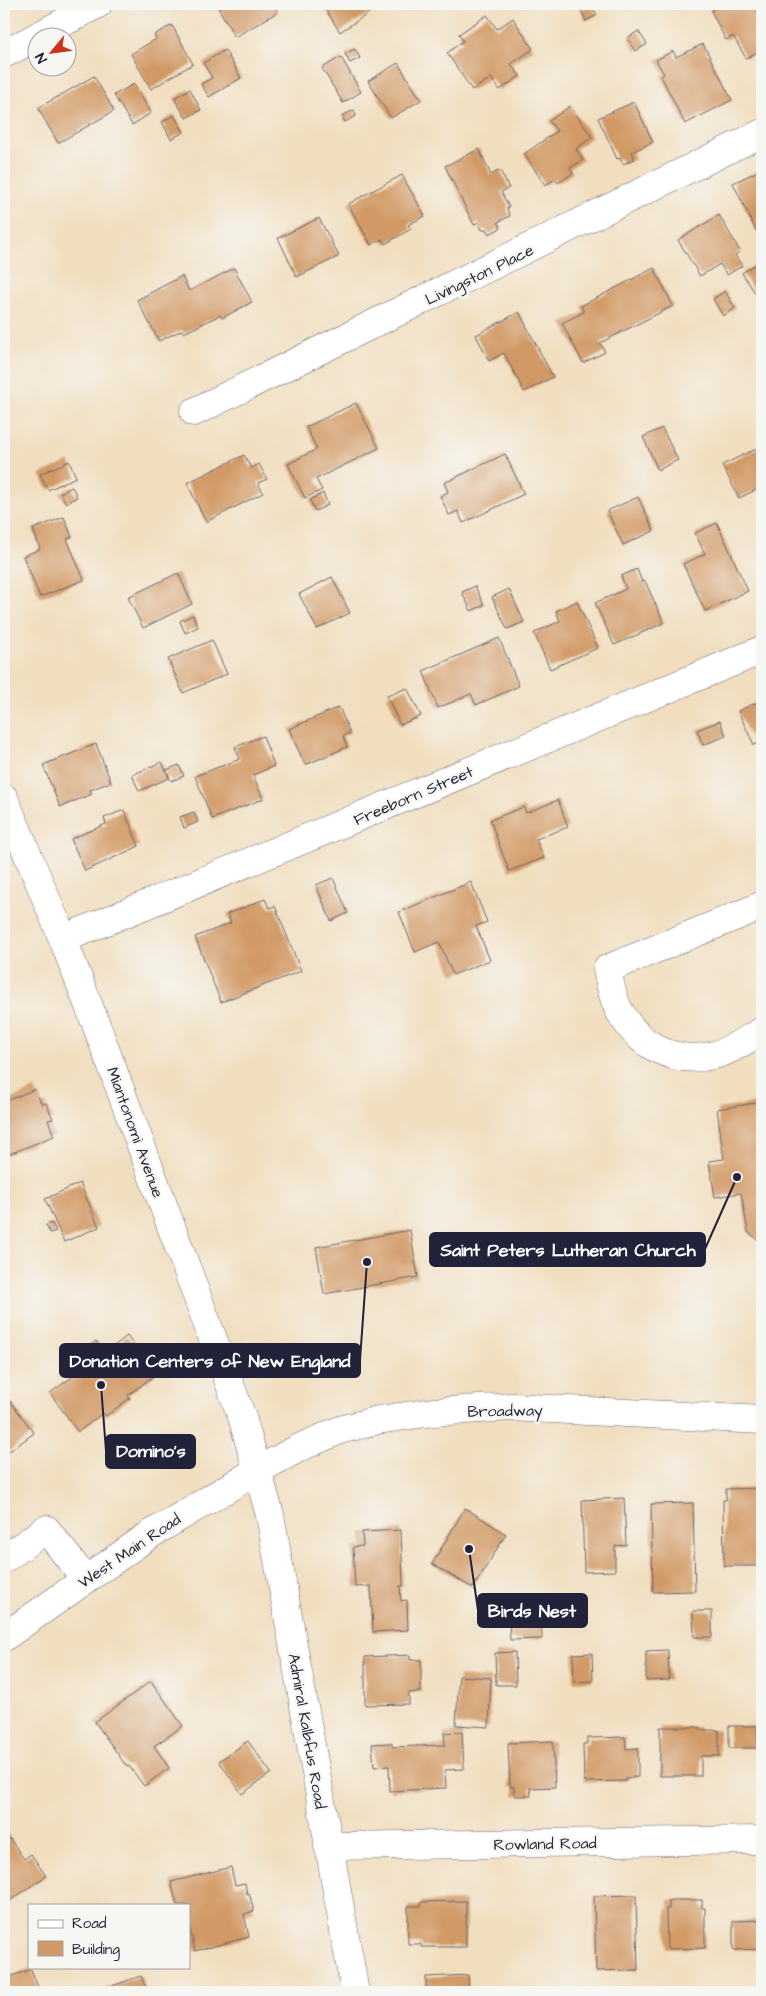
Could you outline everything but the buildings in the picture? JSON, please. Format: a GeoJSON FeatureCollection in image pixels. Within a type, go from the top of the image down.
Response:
{"type":"FeatureCollection","features":[{"type":"Feature","properties":{"kind":"main road"},"geometry":{"type":"LineString","coordinates":[[4,54],[98,4]]}},
{"type":"Feature","properties":{"kind":"main road","name":"Livingston Place"},"geometry":{"type":"LineString","coordinates":[[194,412],[762,133]]}},
{"type":"Feature","properties":{"kind":"main road","name":"Freeborn Street"},"geometry":{"type":"LineString","coordinates":[[63,939],[762,650]]}},
{"type":"Feature","properties":{"kind":"main road","name":"Miantonomi Avenue"},"geometry":{"type":"LineString","coordinates":[[4,798],[63,939],[242,1417],[258,1470]]}},
{"type":"Feature","properties":{"kind":"main road"},"geometry":{"type":"LineString","coordinates":[[762,908],[761,906],[607,969],[618,1009],[640,1037],[663,1053],[685,1059],[716,1055],[762,1031]]}},
{"type":"Feature","properties":{"kind":"main road","name":"Broadway"},"geometry":{"type":"LineString","coordinates":[[258,1470],[301,1447],[340,1430],[378,1420],[433,1412],[511,1407],[762,1420]]}},
{"type":"Feature","properties":{"kind":"main road","name":"West Main Road"},"geometry":{"type":"LineString","coordinates":[[4,1637],[151,1534],[258,1470]]}},
{"type":"Feature","properties":{"kind":"main road","name":"Admiral Kalbfus Road"},"geometry":{"type":"LineString","coordinates":[[258,1470],[270,1515],[355,1992]]}},
{"type":"Feature","properties":{"kind":"main road"},"geometry":{"type":"LineString","coordinates":[[4,1559],[46,1528],[85,1579]]}},
{"type":"Feature","properties":{"kind":"main road","name":"Rowland Road"},"geometry":{"type":"LineString","coordinates":[[328,1846],[762,1840]]}},
{"type":"Feature","properties":{"kind":"place","name":"Saint Peters Lutheran Church"},"geometry":{"type":"Point","coordinates":[737,1177]}},
{"type":"Feature","properties":{"kind":"place","name":"Donation Centers of New England"},"geometry":{"type":"Point","coordinates":[367,1262]}},
{"type":"Feature","properties":{"kind":"place","name":"Domino's"},"geometry":{"type":"Point","coordinates":[101,1385]}},
{"type":"Feature","properties":{"kind":"place","name":"Birds Nest"},"geometry":{"type":"Point","coordinates":[469,1549]}}]}
